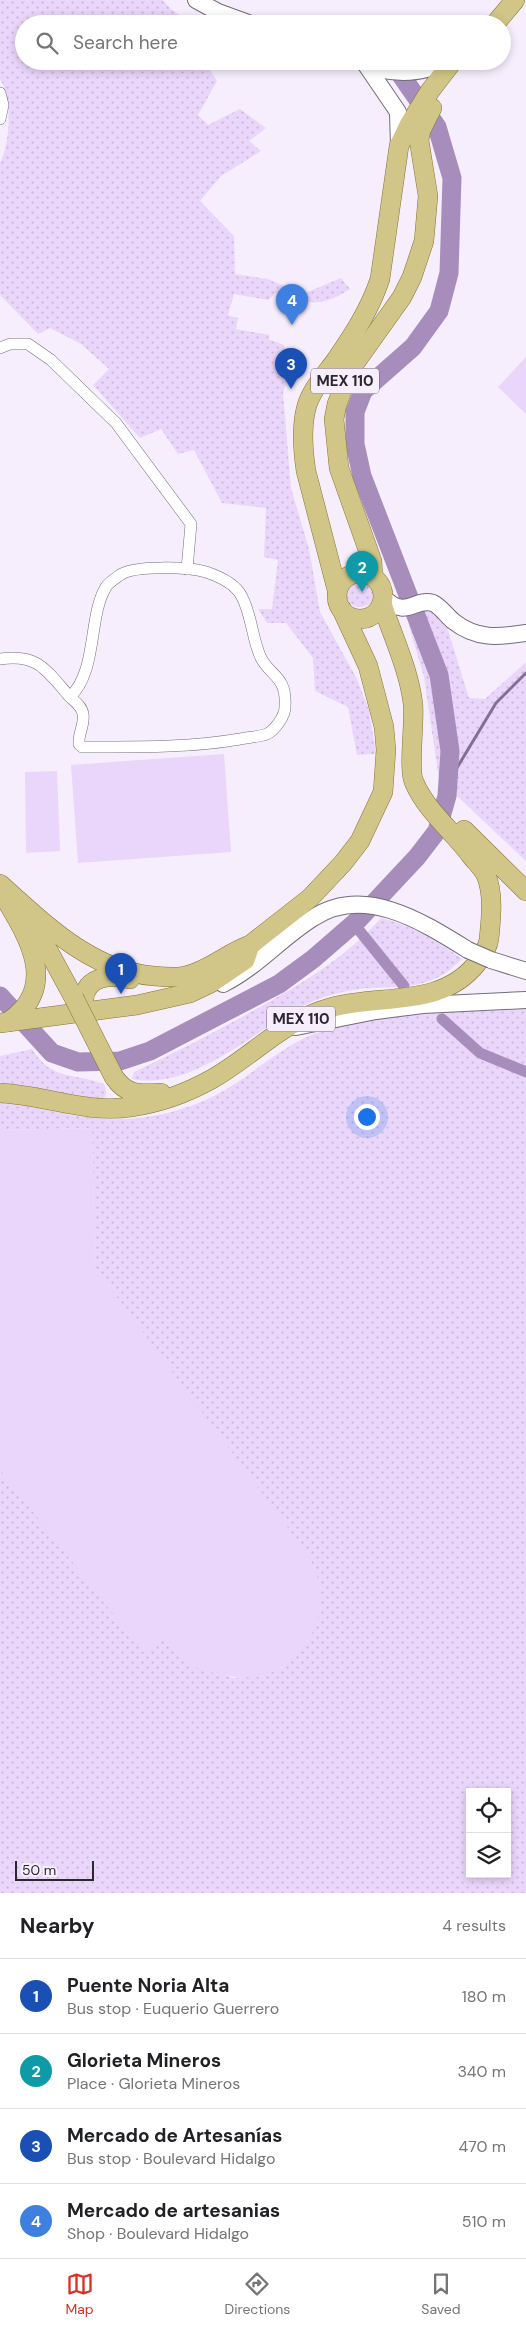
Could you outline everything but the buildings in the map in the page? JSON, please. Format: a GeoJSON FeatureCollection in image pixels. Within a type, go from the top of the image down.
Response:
{"type":"FeatureCollection","features":[{"type":"Feature","properties":{"kind":"main road"},"geometry":{"type":"LineString","coordinates":[[196,0],[226,15]]}},
{"type":"Feature","properties":{"kind":"main road"},"geometry":{"type":"LineString","coordinates":[[490,15],[502,0]]}},
{"type":"Feature","properties":{"kind":"main road"},"geometry":{"type":"LineString","coordinates":[[502,15],[515,0]]}},
{"type":"Feature","properties":{"kind":"main road"},"geometry":{"type":"LineString","coordinates":[[372,70],[398,112],[399,146]]}},
{"type":"Feature","properties":{"kind":"main road"},"geometry":{"type":"LineString","coordinates":[[388,70],[395,72],[425,70]]}},
{"type":"Feature","properties":{"kind":"main road","name":"MEX 110"},"geometry":{"type":"LineString","coordinates":[[35,1011],[166,1000],[211,984],[245,960],[250,945],[310,898],[360,841],[383,792],[386,750],[384,727],[368,666],[336,597],[337,590],[307,478],[303,451],[304,421],[306,408],[313,392],[356,331],[374,297],[380,279],[399,146],[415,127],[448,70]]}},
{"type":"Feature","properties":{"kind":"main road","name":"MEX 110"},"geometry":{"type":"LineString","coordinates":[[434,94],[456,70]]}},
{"type":"Feature","properties":{"kind":"main road","name":"MEX 110"},"geometry":{"type":"LineString","coordinates":[[0,1093],[91,1108],[111,1109],[163,1100],[186,1092],[208,1080],[290,1024],[333,1007],[359,1002],[430,994],[443,990],[471,970],[484,953],[489,941],[490,890],[486,874],[458,840],[434,806],[413,760],[413,705],[404,668],[383,601],[381,585],[373,576],[372,561],[339,468],[334,419],[336,404],[350,370],[402,297],[412,277],[424,241],[426,194],[419,140],[415,127]]}},
{"type":"Feature","properties":{"kind":"main road"},"geometry":{"type":"LineString","coordinates":[[337,590],[348,575],[361,572],[373,576]]}},
{"type":"Feature","properties":{"kind":"main road"},"geometry":{"type":"LineString","coordinates":[[342,610],[353,618],[367,618],[379,610],[383,601],[393,606],[406,608],[434,603],[462,628],[488,637],[526,633]]}},
{"type":"Feature","properties":{"kind":"main road"},"geometry":{"type":"LineString","coordinates":[[434,806],[453,819],[526,892]]}},
{"type":"Feature","properties":{"kind":"main road"},"geometry":{"type":"LineString","coordinates":[[0,884],[65,940],[105,963],[128,971],[184,977],[200,971],[236,950],[250,945]]}},
{"type":"Feature","properties":{"kind":"main road"},"geometry":{"type":"LineString","coordinates":[[0,889],[36,928],[79,999],[98,1046],[120,1086],[126,1090],[145,1094],[166,1092],[208,1080]]}},
{"type":"Feature","properties":{"kind":"main road"},"geometry":{"type":"LineString","coordinates":[[0,889],[28,937],[33,952],[35,980],[35,1011],[3,1023]]}},
{"type":"Feature","properties":{"kind":"main road"},"geometry":{"type":"LineString","coordinates":[[166,1000],[209,991],[226,982],[246,971],[312,918],[343,904],[361,903],[383,908],[426,925],[468,950],[491,960],[526,971]]}},
{"type":"Feature","properties":{"kind":"main road"},"geometry":{"type":"LineString","coordinates":[[79,999],[88,986],[101,978],[122,977],[150,984],[179,985],[189,983],[200,971]]}},
{"type":"Feature","properties":{"kind":"main road"},"geometry":{"type":"LineString","coordinates":[[271,1038],[294,1027],[376,1010],[423,1005],[526,1000]]}},
{"type":"Feature","properties":{"kind":"street"},"geometry":{"type":"LineString","coordinates":[[0,93],[2,105],[0,119]]}},
{"type":"Feature","properties":{"kind":"street"},"geometry":{"type":"LineString","coordinates":[[0,348],[10,344],[28,344],[51,360],[116,423],[191,524],[187,569]]}},
{"type":"Feature","properties":{"kind":"street"},"geometry":{"type":"LineString","coordinates":[[0,659],[11,657],[29,658],[46,668],[70,697],[83,712],[84,725],[78,738],[79,744],[82,747],[204,745],[267,734],[282,718],[285,707],[283,686],[278,676],[262,659],[242,595],[225,580],[204,571],[187,569],[145,569],[122,573],[106,586],[98,608],[92,647],[78,689],[70,697]]}},
{"type":"Feature","properties":{"kind":"shaded area"},"geometry":{"type":"Polygon","coordinates":[[[0,0],[163,0],[180,15],[15,15],[15,70],[210,70],[217,81],[198,115],[208,125],[240,109],[266,128],[249,141],[261,151],[221,176],[200,201],[234,236],[235,274],[268,279],[303,294],[341,278],[350,289],[322,302],[306,301],[276,293],[268,300],[234,294],[228,315],[238,318],[236,329],[270,335],[268,339],[284,345],[290,373],[283,392],[291,488],[309,549],[320,612],[357,679],[369,710],[376,754],[357,755],[348,707],[315,691],[313,658],[286,623],[267,623],[258,609],[272,609],[278,560],[264,557],[266,508],[222,503],[194,450],[178,454],[161,429],[140,438],[93,385],[109,369],[81,344],[50,328],[38,334],[0,295],[0,163],[6,145],[9,121],[7,98],[0,79],[0,0]]]}},
{"type":"Feature","properties":{"kind":"shaded area"},"geometry":{"type":"Polygon","coordinates":[[[526,357],[526,414],[498,387],[526,357]]]}},
{"type":"Feature","properties":{"kind":"shaded area"},"geometry":{"type":"Polygon","coordinates":[[[360,575],[371,580],[376,591],[371,602],[360,607],[349,602],[344,591],[349,580],[360,575]]]}},
{"type":"Feature","properties":{"kind":"shaded area"},"geometry":{"type":"Polygon","coordinates":[[[432,609],[447,627],[469,698],[485,699],[526,662],[526,861],[439,779],[424,677],[409,626],[411,616],[432,609]]]}},
{"type":"Feature","properties":{"kind":"shaded area"},"geometry":{"type":"Polygon","coordinates":[[[224,754],[231,852],[78,863],[71,765],[224,754]]]}},
{"type":"Feature","properties":{"kind":"shaded area"},"geometry":{"type":"Polygon","coordinates":[[[57,771],[60,851],[26,853],[25,772],[57,771]]]}},
{"type":"Feature","properties":{"kind":"shaded area"},"geometry":{"type":"Polygon","coordinates":[[[381,918],[423,934],[462,959],[448,971],[424,983],[354,990],[315,1000],[224,1055],[202,1067],[179,1076],[156,1080],[132,1079],[134,1072],[220,1029],[302,982],[336,959],[367,933],[381,918]]]}},
{"type":"Feature","properties":{"kind":"shaded area"},"geometry":{"type":"Polygon","coordinates":[[[526,1009],[526,1893],[0,1893],[0,1467],[185,1662],[233,1678],[260,1676],[283,1667],[311,1561],[95,1268],[92,1128],[0,1130],[0,1101],[93,1118],[123,1119],[155,1116],[186,1108],[214,1096],[292,1045],[320,1032],[370,1020],[422,1013],[526,1009]]]}},
{"type":"Feature","properties":{"kind":"shaded area"},"geometry":{"type":"Polygon","coordinates":[[[32,1049],[48,1067],[56,1071],[104,1084],[106,1093],[104,1099],[102,1101],[0,1082],[0,1056],[32,1049]]]}},
{"type":"Feature","properties":{"kind":"shaded area"},"geometry":{"type":"Polygon","coordinates":[[[92,1128],[95,1268],[300,1544],[314,1566],[317,1575],[320,1607],[310,1638],[301,1651],[289,1662],[275,1671],[260,1676],[231,1676],[196,1667],[182,1660],[163,1641],[143,1652],[0,1470],[0,1130],[92,1128]]]}},
{"type":"Feature","properties":{"kind":"waterway"},"geometry":{"type":"LineString","coordinates":[[0,996],[52,1053],[78,1062],[120,1061],[150,1051],[279,984],[313,959],[358,920],[417,857],[437,831],[447,796],[450,751],[439,675],[362,476],[355,444],[355,412],[363,391],[413,347],[439,311],[449,273],[452,178],[437,127],[397,70]]}},
{"type":"Feature","properties":{"kind":"waterway"},"geometry":{"type":"LineString","coordinates":[[449,781],[496,703],[526,673]]}},
{"type":"Feature","properties":{"kind":"waterway"},"geometry":{"type":"LineString","coordinates":[[354,924],[404,986]]}},
{"type":"Feature","properties":{"kind":"waterway"},"geometry":{"type":"LineString","coordinates":[[442,1019],[480,1053],[526,1072]]}},
{"type":"Feature","properties":{"kind":"place","name":"Mercado de artesanias"},"geometry":{"type":"Point","coordinates":[292,325]}},
{"type":"Feature","properties":{"kind":"place","name":"Mercado de Artesanías"},"geometry":{"type":"Point","coordinates":[291,389]}},
{"type":"Feature","properties":{"kind":"place","name":"Glorieta Mineros"},"geometry":{"type":"Point","coordinates":[362,592]}},
{"type":"Feature","properties":{"kind":"place","name":"Puente Noria Alta"},"geometry":{"type":"Point","coordinates":[121,994]}}]}
